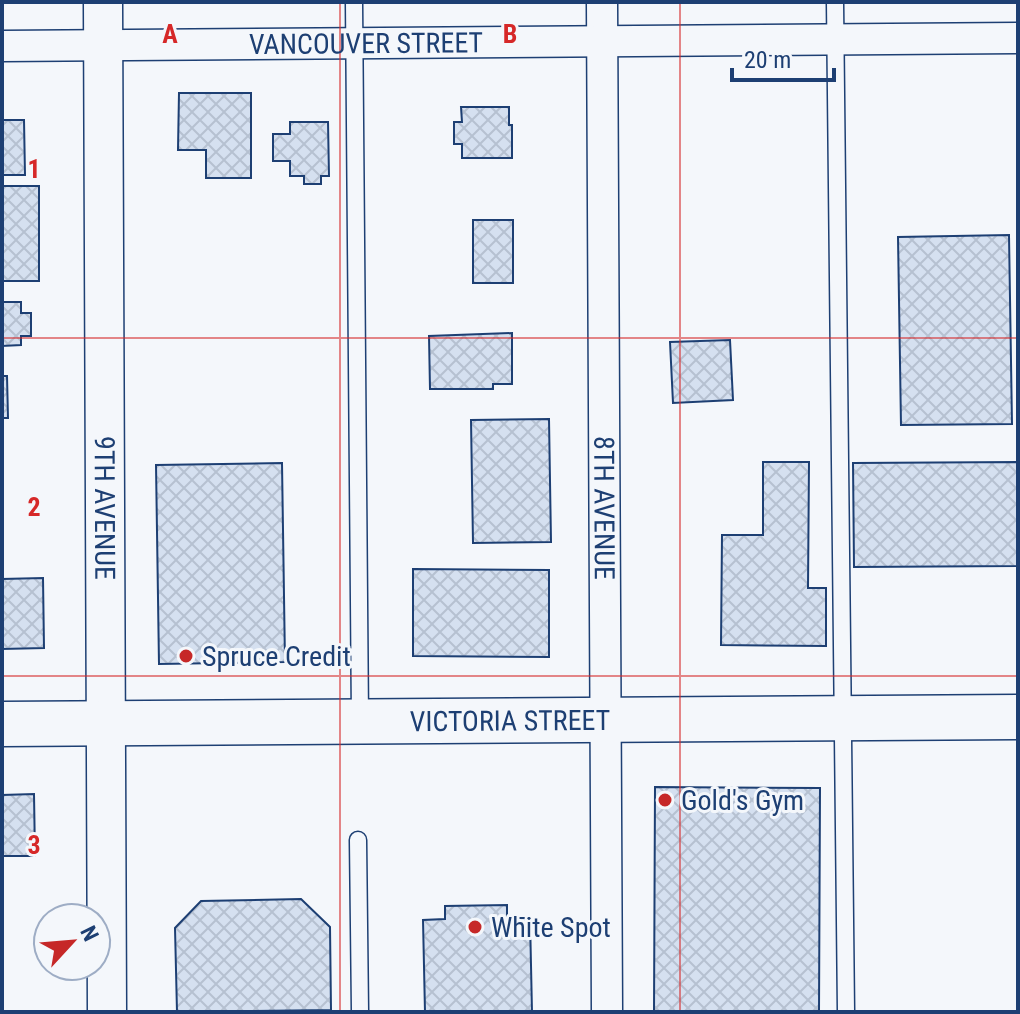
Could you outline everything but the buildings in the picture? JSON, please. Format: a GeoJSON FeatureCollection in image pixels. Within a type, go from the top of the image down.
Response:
{"type":"FeatureCollection","features":[{"type":"Feature","properties":{"kind":"highway","name":"VICTORIA STREET"},"geometry":{"type":"LineString","coordinates":[[2,724],[1018,717]]}},
{"type":"Feature","properties":{"kind":"street","name":"9TH AVENUE"},"geometry":{"type":"LineString","coordinates":[[103,2],[107,1012]]}},
{"type":"Feature","properties":{"kind":"street","name":"8TH AVENUE"},"geometry":{"type":"LineString","coordinates":[[602,2],[607,1012]]}},
{"type":"Feature","properties":{"kind":"street","name":"VANCOUVER STREET"},"geometry":{"type":"LineString","coordinates":[[2,46],[1018,38]]}},
{"type":"Feature","properties":{"kind":"lane"},"geometry":{"type":"LineString","coordinates":[[354,2],[360,721]]}},
{"type":"Feature","properties":{"kind":"lane"},"geometry":{"type":"LineString","coordinates":[[835,2],[840,718],[846,1012]]}},
{"type":"Feature","properties":{"kind":"lane"},"geometry":{"type":"LineString","coordinates":[[358,840],[360,1012]]}},
{"type":"Feature","properties":{"kind":"place","name":"Spruce Credit"},"geometry":{"type":"Point","coordinates":[186,656]}},
{"type":"Feature","properties":{"kind":"place","name":"Gold's Gym"},"geometry":{"type":"Point","coordinates":[665,800]}},
{"type":"Feature","properties":{"kind":"place","name":"White Spot"},"geometry":{"type":"Point","coordinates":[475,927]}}]}
